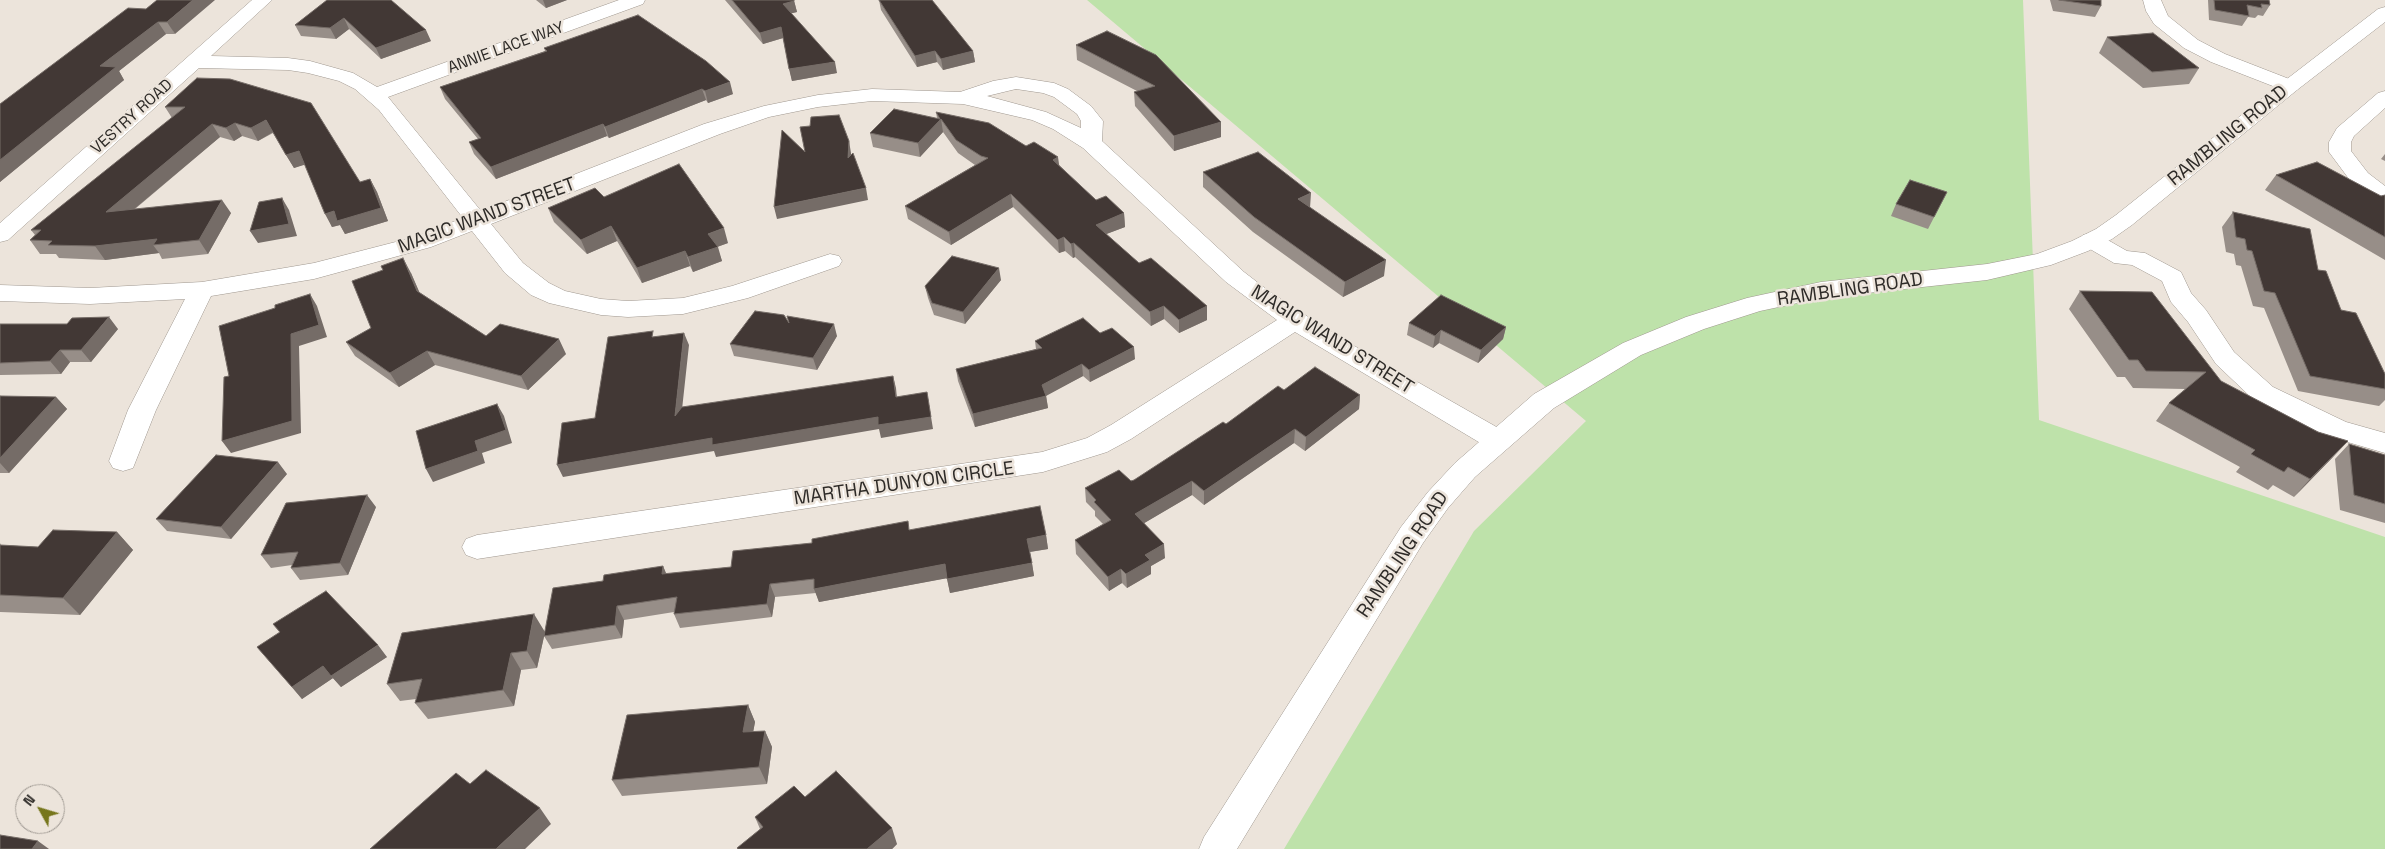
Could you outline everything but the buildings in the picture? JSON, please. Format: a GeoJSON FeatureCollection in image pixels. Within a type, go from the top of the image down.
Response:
{"type":"FeatureCollection","features":[{"type":"Feature","properties":{"kind":"street","name":"VESTRY ROAD"},"geometry":{"type":"LineString","coordinates":[[0,235],[263,0]]}},
{"type":"Feature","properties":{"kind":"street","name":"ANNIE LACE WAY"},"geometry":{"type":"LineString","coordinates":[[376,95],[636,0]]}},
{"type":"Feature","properties":{"kind":"street"},"geometry":{"type":"LineString","coordinates":[[2152,0],[2154,11],[2161,20],[2191,44],[2225,61],[2290,86]]}},
{"type":"Feature","properties":{"kind":"street","name":"RAMBLING ROAD"},"geometry":{"type":"LineString","coordinates":[[1217,849],[1412,535],[1438,500],[1465,470],[1497,440],[1544,401],[1632,349],[1695,323],[1756,304],[1821,290],[1988,272],[2021,266],[2062,254],[2091,240],[2124,220],[2290,86],[2385,14]]}},
{"type":"Feature","properties":{"kind":"street"},"geometry":{"type":"LineString","coordinates":[[193,62],[288,64],[310,67],[346,77],[376,95],[525,280],[558,297],[602,307],[655,309],[712,300],[830,261]]}},
{"type":"Feature","properties":{"kind":"street","name":"MAGIC WAND STREET"},"geometry":{"type":"LineString","coordinates":[[0,293],[90,296],[202,290],[276,279],[350,263],[423,242],[712,129],[764,112],[818,101],[872,95],[963,98],[1002,105],[1039,116],[1060,125],[1091,143],[1235,277],[1294,321],[1497,440]]}},
{"type":"Feature","properties":{"kind":"street"},"geometry":{"type":"LineString","coordinates":[[2385,97],[2346,133],[2340,142],[2340,152],[2360,178],[2385,196]]}},
{"type":"Feature","properties":{"kind":"street"},"geometry":{"type":"LineString","coordinates":[[2091,240],[2122,258],[2121,265],[2142,279],[2180,296],[2197,316],[2225,358],[2264,394],[2337,429],[2385,443]]}},
{"type":"Feature","properties":{"kind":"street"},"geometry":{"type":"LineString","coordinates":[[123,461],[142,410],[202,290]]}},
{"type":"Feature","properties":{"kind":"street","name":"MARTHA DUNYON CIRCLE"},"geometry":{"type":"LineString","coordinates":[[477,547],[1043,462],[1097,445],[1121,432],[1294,321]]}},
{"type":"Feature","properties":{"kind":"green space"},"geometry":{"type":"Polygon","coordinates":[[[1087,0],[2023,0],[2039,420],[2385,537],[2385,849],[1284,849],[1474,531],[1586,421],[1087,0]]]}}]}
